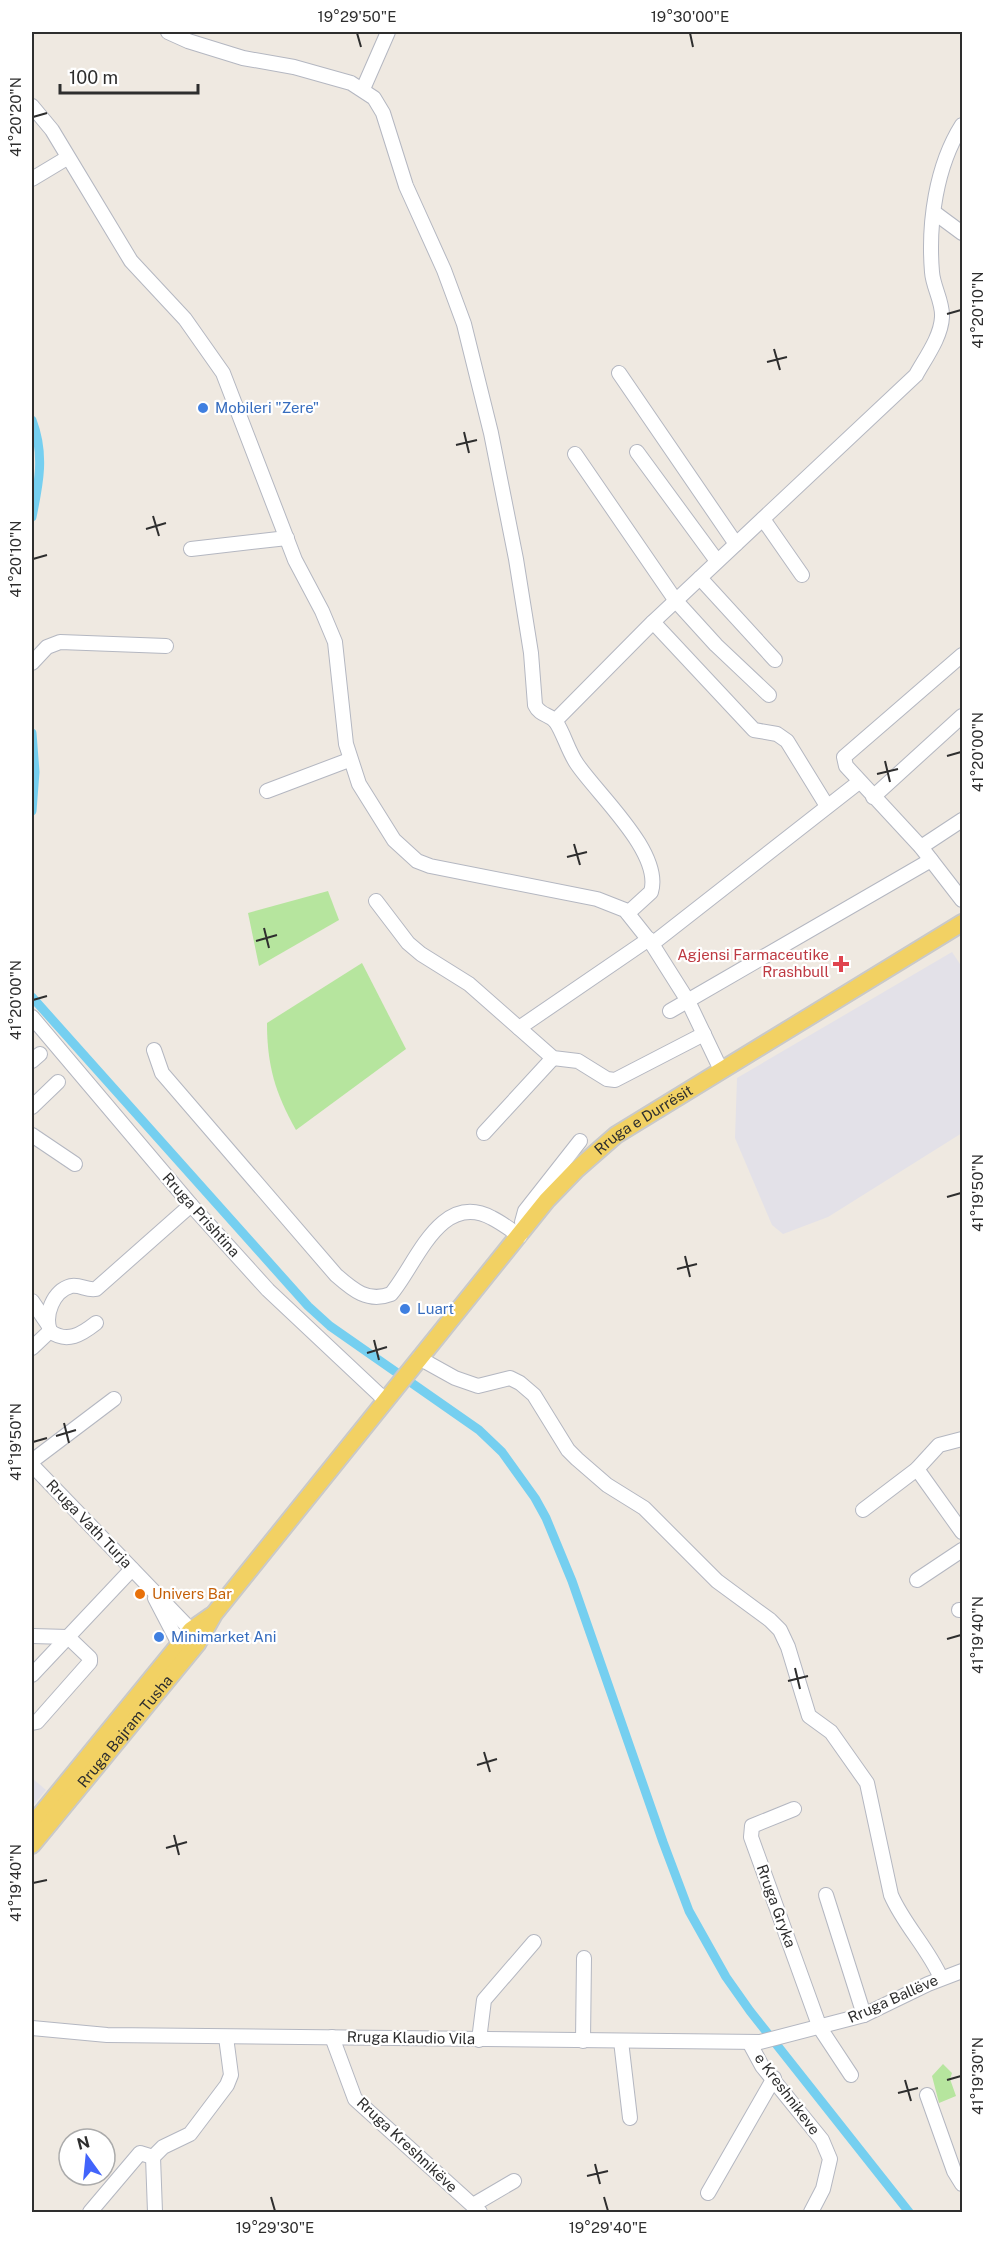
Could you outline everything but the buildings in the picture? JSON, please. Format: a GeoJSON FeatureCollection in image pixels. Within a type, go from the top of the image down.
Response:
{"type":"FeatureCollection","features":[{"type":"Feature","properties":{"kind":"main road","name":"Rruga e Durrësit"},"geometry":{"type":"LineString","coordinates":[[389,1396],[548,1200],[596,1151],[616,1135],[963,923]]}},
{"type":"Feature","properties":{"kind":"main road","name":"Rruga Bajram Tusha"},"geometry":{"type":"LineString","coordinates":[[32,1825],[214,1614],[389,1396]]}},
{"type":"Feature","properties":{"kind":"main road","name":"Rruga Bajram Tusha"},"geometry":{"type":"LineString","coordinates":[[32,1845],[189,1643]]}},
{"type":"Feature","properties":{"kind":"street"},"geometry":{"type":"LineString","coordinates":[[168,32],[188,41],[243,58],[294,67],[351,82],[374,98],[383,112],[406,186],[444,270],[464,324],[490,433],[516,559],[531,652],[532,693],[538,712],[555,721],[575,761],[642,848],[652,869],[651,892],[628,913]]}},
{"type":"Feature","properties":{"kind":"street"},"geometry":{"type":"LineString","coordinates":[[363,89],[388,32]]}},
{"type":"Feature","properties":{"kind":"street"},"geometry":{"type":"LineString","coordinates":[[32,106],[52,130],[131,261],[185,319],[223,373],[295,560],[326,618],[335,642],[349,760],[359,784],[394,840],[417,861],[453,872],[597,899],[620,907],[628,913],[650,941],[688,1001],[721,1070]]}},
{"type":"Feature","properties":{"kind":"street"},"geometry":{"type":"LineString","coordinates":[[555,721],[653,622],[916,375],[937,336],[942,317],[932,271],[935,213],[939,180],[946,158],[963,125]]}},
{"type":"Feature","properties":{"kind":"street"},"geometry":{"type":"LineString","coordinates":[[32,179],[67,158]]}},
{"type":"Feature","properties":{"kind":"street"},"geometry":{"type":"LineString","coordinates":[[935,213],[963,233]]}},
{"type":"Feature","properties":{"kind":"street"},"geometry":{"type":"LineString","coordinates":[[619,373],[736,544]]}},
{"type":"Feature","properties":{"kind":"street"},"geometry":{"type":"LineString","coordinates":[[637,452],[717,561]]}},
{"type":"Feature","properties":{"kind":"street"},"geometry":{"type":"LineString","coordinates":[[575,454],[676,601],[716,645],[769,695]]}},
{"type":"Feature","properties":{"kind":"street"},"geometry":{"type":"LineString","coordinates":[[763,519],[802,575]]}},
{"type":"Feature","properties":{"kind":"street"},"geometry":{"type":"LineString","coordinates":[[190,549],[287,538]]}},
{"type":"Feature","properties":{"kind":"street"},"geometry":{"type":"LineString","coordinates":[[700,578],[775,660]]}},
{"type":"Feature","properties":{"kind":"street"},"geometry":{"type":"LineString","coordinates":[[653,622],[754,730],[777,734],[787,741],[827,806]]}},
{"type":"Feature","properties":{"kind":"street"},"geometry":{"type":"LineString","coordinates":[[32,663],[47,647],[60,642],[166,646]]}},
{"type":"Feature","properties":{"kind":"street"},"geometry":{"type":"LineString","coordinates":[[963,655],[846,754],[846,766],[921,847],[963,900]]}},
{"type":"Feature","properties":{"kind":"street"},"geometry":{"type":"LineString","coordinates":[[873,797],[963,716]]}},
{"type":"Feature","properties":{"kind":"street"},"geometry":{"type":"LineString","coordinates":[[267,791],[349,760]]}},
{"type":"Feature","properties":{"kind":"street"},"geometry":{"type":"LineString","coordinates":[[519,1028],[650,941],[859,782]]}},
{"type":"Feature","properties":{"kind":"street"},"geometry":{"type":"LineString","coordinates":[[921,847],[963,820]]}},
{"type":"Feature","properties":{"kind":"street"},"geometry":{"type":"LineString","coordinates":[[670,1011],[932,860]]}},
{"type":"Feature","properties":{"kind":"street"},"geometry":{"type":"LineString","coordinates":[[376,901],[408,943],[421,954],[469,984],[553,1058],[578,1061],[607,1079],[615,1080],[704,1034]]}},
{"type":"Feature","properties":{"kind":"street","name":"Rruga Prishtina"},"geometry":{"type":"LineString","coordinates":[[32,1017],[191,1205],[268,1290],[389,1396]]}},
{"type":"Feature","properties":{"kind":"street"},"geometry":{"type":"LineString","coordinates":[[154,1050],[162,1073],[336,1275],[364,1295],[382,1297],[391,1293],[440,1223],[456,1215],[473,1213],[491,1216],[522,1233],[525,1211],[580,1141]]}},
{"type":"Feature","properties":{"kind":"street"},"geometry":{"type":"LineString","coordinates":[[484,1133],[553,1058]]}},
{"type":"Feature","properties":{"kind":"street"},"geometry":{"type":"LineString","coordinates":[[32,1107],[58,1082]]}},
{"type":"Feature","properties":{"kind":"street"},"geometry":{"type":"LineString","coordinates":[[32,1135],[75,1164]]}},
{"type":"Feature","properties":{"kind":"street"},"geometry":{"type":"LineString","coordinates":[[32,1347],[49,1327],[50,1308],[62,1292],[73,1286],[96,1289],[191,1205]]}},
{"type":"Feature","properties":{"kind":"street"},"geometry":{"type":"LineString","coordinates":[[32,1301],[57,1335],[74,1337],[96,1323]]}},
{"type":"Feature","properties":{"kind":"street"},"geometry":{"type":"LineString","coordinates":[[417,1360],[478,1386],[510,1378],[520,1383],[534,1395],[568,1450],[577,1459],[607,1485],[644,1508],[717,1581],[780,1630],[788,1647],[809,1716],[831,1732],[867,1783],[891,1895],[898,1913],[941,1978]]}},
{"type":"Feature","properties":{"kind":"street"},"geometry":{"type":"LineString","coordinates":[[32,1463],[114,1399]]}},
{"type":"Feature","properties":{"kind":"street"},"geometry":{"type":"LineString","coordinates":[[863,1510],[917,1469],[939,1445],[963,1439]]}},
{"type":"Feature","properties":{"kind":"street","name":"Rruga Vath Turja"},"geometry":{"type":"LineString","coordinates":[[32,1463],[147,1583],[189,1643]]}},
{"type":"Feature","properties":{"kind":"street"},"geometry":{"type":"LineString","coordinates":[[917,1469],[963,1532]]}},
{"type":"Feature","properties":{"kind":"street"},"geometry":{"type":"LineString","coordinates":[[917,1580],[963,1550]]}},
{"type":"Feature","properties":{"kind":"street"},"geometry":{"type":"LineString","coordinates":[[32,1675],[132,1569]]}},
{"type":"Feature","properties":{"kind":"street"},"geometry":{"type":"LineString","coordinates":[[32,1636],[68,1637],[90,1658],[90,1662],[37,1722],[32,1723]]}},
{"type":"Feature","properties":{"kind":"street","name":"Rruga Gryka"},"geometry":{"type":"LineString","coordinates":[[794,1809],[756,1823],[750,1831],[820,2028]]}},
{"type":"Feature","properties":{"kind":"street"},"geometry":{"type":"LineString","coordinates":[[826,1895],[864,2015]]}},
{"type":"Feature","properties":{"kind":"street"},"geometry":{"type":"LineString","coordinates":[[478,2040],[484,2000],[534,1942]]}},
{"type":"Feature","properties":{"kind":"street"},"geometry":{"type":"LineString","coordinates":[[583,2040],[584,1958]]}},
{"type":"Feature","properties":{"kind":"street","name":"Rruga Ballëve"},"geometry":{"type":"LineString","coordinates":[[789,2035],[864,2015],[941,1978],[963,1971]]}},
{"type":"Feature","properties":{"kind":"street","name":"Rruga Klaudio Vila"},"geometry":{"type":"LineString","coordinates":[[32,2028],[107,2035],[478,2040],[755,2042],[789,2035]]}},
{"type":"Feature","properties":{"kind":"street"},"geometry":{"type":"LineString","coordinates":[[820,2028],[851,2075]]}},
{"type":"Feature","properties":{"kind":"street"},"geometry":{"type":"LineString","coordinates":[[155,2212],[153,2157],[163,2147],[190,2134],[227,2085],[231,2075],[226,2037]]}},
{"type":"Feature","properties":{"kind":"street","name":"Rruga Kreshnikëve"},"geometry":{"type":"LineString","coordinates":[[332,2037],[355,2099],[477,2209]]}},
{"type":"Feature","properties":{"kind":"street"},"geometry":{"type":"LineString","coordinates":[[621,2041],[630,2118]]}},
{"type":"Feature","properties":{"kind":"street","name":"e Kreshnikeve"},"geometry":{"type":"LineString","coordinates":[[755,2042],[762,2066],[822,2140],[830,2159],[824,2189],[810,2212]]}},
{"type":"Feature","properties":{"kind":"street"},"geometry":{"type":"LineString","coordinates":[[708,2193],[774,2078]]}},
{"type":"Feature","properties":{"kind":"street"},"geometry":{"type":"LineString","coordinates":[[927,2095],[954,2171],[963,2184]]}},
{"type":"Feature","properties":{"kind":"street"},"geometry":{"type":"LineString","coordinates":[[90,2212],[140,2153],[153,2157]]}},
{"type":"Feature","properties":{"kind":"street"},"geometry":{"type":"LineString","coordinates":[[477,2209],[514,2181]]}},
{"type":"Feature","properties":{"kind":"shaded area"},"geometry":{"type":"Polygon","coordinates":[[[952,952],[962,967],[962,1133],[828,1217],[783,1234],[772,1225],[735,1138],[737,1078],[952,952]]]}},
{"type":"Feature","properties":{"kind":"shaded area"},"geometry":{"type":"Polygon","coordinates":[[[32,1778],[46,1790],[32,1807],[32,1778]]]}},
{"type":"Feature","properties":{"kind":"green space"},"geometry":{"type":"Polygon","coordinates":[[[328,891],[339,920],[259,966],[248,913],[328,891]]]}},
{"type":"Feature","properties":{"kind":"green space"},"geometry":{"type":"Polygon","coordinates":[[[362,963],[406,1049],[296,1130],[283,1104],[274,1078],[267,1023],[362,963]]]}},
{"type":"Feature","properties":{"kind":"green space"},"geometry":{"type":"Polygon","coordinates":[[[943,2064],[952,2073],[950,2079],[956,2096],[939,2103],[932,2076],[943,2064]]]}},
{"type":"Feature","properties":{"kind":"waterway"},"geometry":{"type":"LineString","coordinates":[[32,420],[40,457],[39,480],[32,517]]}},
{"type":"Feature","properties":{"kind":"waterway"},"geometry":{"type":"LineString","coordinates":[[32,733],[35,772],[32,811]]}},
{"type":"Feature","properties":{"kind":"waterway"},"geometry":{"type":"LineString","coordinates":[[32,997],[308,1306],[330,1326],[479,1430],[502,1452],[535,1498],[546,1518],[572,1581],[689,1911],[726,1977],[750,2011],[909,2212]]}},
{"type":"Feature","properties":{"kind":"place","name":"Mobileri \"Zere\""},"geometry":{"type":"Point","coordinates":[203,408]}},
{"type":"Feature","properties":{"kind":"place","name":"Agjensi Farmaceutike Rrashbull"},"geometry":{"type":"Point","coordinates":[841,964]}},
{"type":"Feature","properties":{"kind":"place","name":"Luart"},"geometry":{"type":"Point","coordinates":[405,1309]}},
{"type":"Feature","properties":{"kind":"place","name":"Univers Bar"},"geometry":{"type":"Point","coordinates":[140,1594]}},
{"type":"Feature","properties":{"kind":"place","name":"Minimarket Ani"},"geometry":{"type":"Point","coordinates":[159,1637]}}]}
